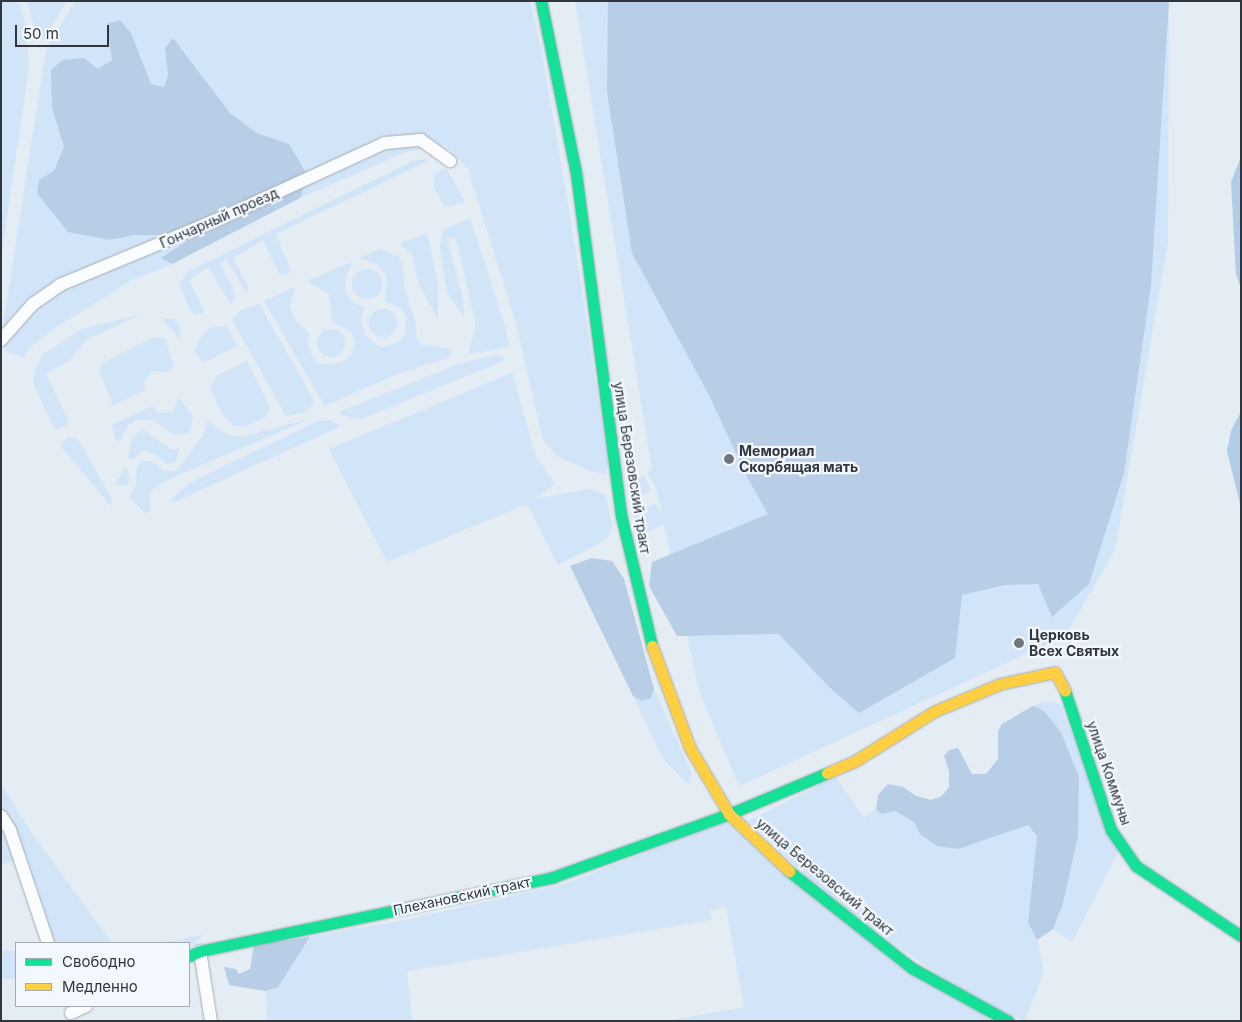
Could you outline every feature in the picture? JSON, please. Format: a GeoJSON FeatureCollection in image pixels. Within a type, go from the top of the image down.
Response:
{"type":"FeatureCollection","features":[{"type":"Feature","properties":{"kind":"street","name":"улица Березовский тракт"},"geometry":{"type":"LineString","coordinates":[[541,1],[576,173],[621,515],[648,639],[690,748],[729,814],[784,866],[912,968],[1008,1021]]}},
{"type":"Feature","properties":{"kind":"street","name":"Гончарный проезд"},"geometry":{"type":"LineString","coordinates":[[1,340],[33,304],[60,285],[217,220],[385,143],[421,140],[450,161]]}},
{"type":"Feature","properties":{"kind":"street","name":"Плехановский тракт"},"geometry":{"type":"LineString","coordinates":[[194,954],[553,877],[729,814],[855,761],[935,711],[1000,684],[1055,672],[1061,679]]}},
{"type":"Feature","properties":{"kind":"street","name":"улица Коммуны"},"geometry":{"type":"LineString","coordinates":[[1061,679],[1112,830],[1136,866],[1241,936]]}},
{"type":"Feature","properties":{"kind":"street"},"geometry":{"type":"LineString","coordinates":[[1,816],[10,830],[48,942]]}},
{"type":"Feature","properties":{"kind":"street"},"geometry":{"type":"LineString","coordinates":[[194,954],[211,1021]]}},
{"type":"Feature","properties":{"kind":"street"},"geometry":{"type":"LineString","coordinates":[[68,1013],[83,1007]]}},
{"type":"Feature","properties":{"kind":"shaded area"},"geometry":{"type":"Polygon","coordinates":[[[1,1],[19,1],[26,26],[29,66],[1,259],[1,1]]]}},
{"type":"Feature","properties":{"kind":"shaded area"},"geometry":{"type":"Polygon","coordinates":[[[27,1],[67,1],[42,42],[34,27],[27,1]]]}},
{"type":"Feature","properties":{"kind":"shaded area"},"geometry":{"type":"Polygon","coordinates":[[[75,1],[530,1],[543,59],[576,252],[608,464],[606,474],[589,471],[557,456],[543,440],[517,327],[468,169],[445,145],[406,152],[300,198],[308,176],[289,144],[257,133],[230,113],[173,38],[165,48],[168,75],[164,87],[151,84],[131,33],[120,20],[111,44],[112,60],[52,108],[64,147],[54,171],[39,180],[110,240],[134,235],[179,235],[186,242],[161,258],[172,264],[132,280],[52,330],[27,350],[25,358],[4,351],[3,325],[46,50],[75,1]]]}},
{"type":"Feature","properties":{"kind":"shaded area"},"geometry":{"type":"Polygon","coordinates":[[[575,1],[1169,1],[1168,241],[1115,550],[1065,636],[739,786],[699,691],[664,524],[638,536],[633,514],[656,503],[663,519],[657,490],[647,472],[652,469],[575,1]]]}},
{"type":"Feature","properties":{"kind":"shaded area"},"geometry":{"type":"Polygon","coordinates":[[[608,1],[1169,1],[1151,285],[1124,473],[1089,584],[1052,617],[1038,584],[1005,585],[962,595],[955,658],[859,713],[829,687],[779,634],[677,636],[649,586],[652,562],[768,514],[747,477],[709,395],[632,253],[607,92],[608,1]]]}},
{"type":"Feature","properties":{"kind":"shaded area"},"geometry":{"type":"Polygon","coordinates":[[[120,20],[131,33],[151,84],[164,87],[168,75],[165,48],[173,38],[230,113],[257,133],[289,144],[308,176],[300,198],[172,264],[161,258],[185,242],[179,235],[134,235],[110,240],[68,232],[37,193],[39,180],[54,171],[64,147],[52,108],[51,70],[63,60],[84,58],[98,69],[112,60],[107,24],[120,20]]]}},
{"type":"Feature","properties":{"kind":"shaded area"},"geometry":{"type":"Polygon","coordinates":[[[1241,157],[1241,289],[1236,274],[1231,182],[1241,157]]]}},
{"type":"Feature","properties":{"kind":"shaded area"},"geometry":{"type":"Polygon","coordinates":[[[426,159],[428,161],[276,234],[291,271],[286,275],[280,275],[263,240],[233,258],[248,287],[247,293],[226,259],[220,264],[232,286],[235,298],[231,304],[208,267],[189,280],[204,310],[202,314],[194,314],[189,309],[179,283],[189,271],[413,161],[426,159]]]}},
{"type":"Feature","properties":{"kind":"shaded area"},"geometry":{"type":"Polygon","coordinates":[[[446,168],[465,202],[445,207],[434,187],[434,174],[446,168]]]}},
{"type":"Feature","properties":{"kind":"shaded area"},"geometry":{"type":"Polygon","coordinates":[[[470,218],[506,329],[509,347],[468,354],[476,325],[457,243],[453,237],[447,239],[463,299],[464,318],[447,292],[440,248],[443,230],[470,218]]]}},
{"type":"Feature","properties":{"kind":"shaded area"},"geometry":{"type":"Polygon","coordinates":[[[427,233],[438,283],[438,320],[419,284],[411,253],[399,244],[427,233]]]}},
{"type":"Feature","properties":{"kind":"shaded area"},"geometry":{"type":"Polygon","coordinates":[[[381,249],[399,257],[403,266],[404,286],[416,325],[417,341],[422,345],[449,349],[452,353],[448,358],[397,374],[325,406],[264,301],[295,287],[290,307],[294,319],[309,333],[308,345],[314,360],[318,364],[342,363],[353,352],[355,342],[351,332],[332,321],[329,294],[307,281],[352,262],[346,276],[345,290],[351,302],[365,307],[361,320],[365,335],[380,348],[399,342],[405,335],[406,317],[402,309],[385,301],[387,276],[377,264],[359,258],[381,249]]]}},
{"type":"Feature","properties":{"kind":"shaded area"},"geometry":{"type":"Polygon","coordinates":[[[367,269],[373,270],[381,278],[381,290],[373,298],[367,299],[361,298],[353,290],[352,284],[353,278],[361,270],[367,269]]]}},
{"type":"Feature","properties":{"kind":"shaded area"},"geometry":{"type":"Polygon","coordinates":[[[259,304],[313,398],[314,403],[304,413],[286,416],[235,325],[233,318],[240,311],[259,304]]]}},
{"type":"Feature","properties":{"kind":"shaded area"},"geometry":{"type":"Polygon","coordinates":[[[383,309],[393,313],[397,323],[393,333],[383,337],[373,333],[369,323],[373,313],[383,309]]]}},
{"type":"Feature","properties":{"kind":"shaded area"},"geometry":{"type":"Polygon","coordinates":[[[142,314],[87,339],[70,360],[46,374],[68,420],[68,425],[55,430],[33,383],[35,368],[43,355],[81,329],[142,314]]]}},
{"type":"Feature","properties":{"kind":"shaded area"},"geometry":{"type":"Polygon","coordinates":[[[162,319],[175,319],[179,324],[180,340],[162,319]]]}},
{"type":"Feature","properties":{"kind":"shaded area"},"geometry":{"type":"Polygon","coordinates":[[[227,327],[238,346],[203,363],[194,352],[200,338],[209,328],[227,327]]]}},
{"type":"Feature","properties":{"kind":"shaded area"},"geometry":{"type":"Polygon","coordinates":[[[331,329],[341,333],[345,343],[341,353],[331,357],[321,353],[317,343],[321,333],[331,329]]]}},
{"type":"Feature","properties":{"kind":"shaded area"},"geometry":{"type":"Polygon","coordinates":[[[154,337],[165,338],[174,367],[166,372],[152,371],[144,382],[146,390],[113,405],[99,370],[103,363],[154,337]]]}},
{"type":"Feature","properties":{"kind":"shaded area"},"geometry":{"type":"Polygon","coordinates":[[[494,355],[503,357],[503,361],[361,419],[342,415],[339,412],[459,364],[494,355]]]}},
{"type":"Feature","properties":{"kind":"shaded area"},"geometry":{"type":"Polygon","coordinates":[[[247,361],[270,407],[265,417],[244,427],[233,425],[223,416],[210,388],[218,375],[247,361]]]}},
{"type":"Feature","properties":{"kind":"shaded area"},"geometry":{"type":"Polygon","coordinates":[[[512,373],[536,456],[555,484],[534,499],[591,489],[605,495],[613,526],[607,539],[558,565],[527,504],[387,562],[329,449],[512,373]]]}},
{"type":"Feature","properties":{"kind":"shaded area"},"geometry":{"type":"Polygon","coordinates":[[[179,397],[193,417],[189,433],[174,435],[153,420],[136,420],[128,425],[121,440],[116,441],[112,425],[152,406],[159,413],[173,412],[179,397]]]}},
{"type":"Feature","properties":{"kind":"shaded area"},"geometry":{"type":"Polygon","coordinates":[[[1241,411],[1241,508],[1227,451],[1231,431],[1241,411]]]}},
{"type":"Feature","properties":{"kind":"shaded area"},"geometry":{"type":"Polygon","coordinates":[[[312,418],[163,482],[149,493],[151,510],[146,514],[129,497],[136,486],[137,467],[141,461],[150,461],[165,471],[177,471],[203,435],[208,421],[228,435],[241,437],[312,418]]]}},
{"type":"Feature","properties":{"kind":"shaded area"},"geometry":{"type":"Polygon","coordinates":[[[331,420],[341,426],[172,503],[172,498],[191,482],[318,421],[331,420]]]}},
{"type":"Feature","properties":{"kind":"shaded area"},"geometry":{"type":"Polygon","coordinates":[[[142,429],[170,449],[180,449],[176,462],[167,464],[155,454],[144,450],[131,460],[128,458],[132,439],[142,429]]]}},
{"type":"Feature","properties":{"kind":"shaded area"},"geometry":{"type":"Polygon","coordinates":[[[69,437],[77,438],[111,497],[112,507],[63,449],[61,444],[69,437]]]}},
{"type":"Feature","properties":{"kind":"shaded area"},"geometry":{"type":"Polygon","coordinates":[[[126,466],[130,481],[125,486],[114,485],[126,466]]]}},
{"type":"Feature","properties":{"kind":"shaded area"},"geometry":{"type":"Polygon","coordinates":[[[644,475],[651,491],[631,500],[627,484],[644,475]]]}},
{"type":"Feature","properties":{"kind":"shaded area"},"geometry":{"type":"Polygon","coordinates":[[[592,558],[612,561],[624,579],[654,689],[651,698],[642,701],[633,696],[570,566],[592,558]]]}},
{"type":"Feature","properties":{"kind":"shaded area"},"geometry":{"type":"Polygon","coordinates":[[[654,689],[691,772],[691,782],[687,783],[663,759],[633,696],[642,701],[651,698],[654,689]]]}},
{"type":"Feature","properties":{"kind":"shaded area"},"geometry":{"type":"Polygon","coordinates":[[[1049,701],[1060,704],[1119,850],[1072,942],[1053,929],[1063,903],[1078,836],[1079,777],[1044,711],[1033,706],[1049,701]]]}},
{"type":"Feature","properties":{"kind":"shaded area"},"geometry":{"type":"Polygon","coordinates":[[[1033,706],[1044,711],[1061,732],[1079,777],[1078,836],[1063,903],[1053,929],[1037,940],[1028,923],[1037,836],[1028,825],[958,849],[937,846],[920,834],[914,822],[895,811],[881,814],[876,809],[878,795],[888,784],[903,787],[916,796],[931,800],[942,796],[949,787],[949,771],[944,756],[949,750],[958,748],[972,774],[986,774],[998,759],[998,731],[1002,724],[1033,706]]]}},
{"type":"Feature","properties":{"kind":"shaded area"},"geometry":{"type":"Polygon","coordinates":[[[836,777],[864,818],[876,809],[881,814],[895,811],[914,822],[920,834],[990,839],[1006,830],[1028,824],[1037,836],[1028,923],[1037,940],[1044,971],[1025,1021],[968,995],[836,904],[748,821],[836,777]]]}},
{"type":"Feature","properties":{"kind":"shaded area"},"geometry":{"type":"Polygon","coordinates":[[[1,784],[31,832],[111,942],[53,942],[13,824],[1,806],[1,784]]]}},
{"type":"Feature","properties":{"kind":"shaded area"},"geometry":{"type":"Polygon","coordinates":[[[725,821],[991,1021],[667,1021],[744,1007],[726,907],[710,910],[712,920],[407,971],[412,1021],[253,1021],[267,1020],[266,991],[278,987],[310,937],[410,919],[565,884],[725,821]]]}},
{"type":"Feature","properties":{"kind":"shaded area"},"geometry":{"type":"Polygon","coordinates":[[[1,828],[17,862],[1,864],[1,828]]]}},
{"type":"Feature","properties":{"kind":"shaded area"},"geometry":{"type":"Polygon","coordinates":[[[203,935],[190,947],[190,942],[166,942],[203,935]]]}},
{"type":"Feature","properties":{"kind":"shaded area"},"geometry":{"type":"Polygon","coordinates":[[[310,937],[278,987],[266,991],[229,985],[224,967],[236,969],[239,974],[250,969],[254,945],[310,937]]]}},
{"type":"Feature","properties":{"kind":"shaded area"},"geometry":{"type":"Polygon","coordinates":[[[1,951],[15,951],[15,979],[1,979],[1,951]]]}},
{"type":"Feature","properties":{"kind":"traffic: fast"},"geometry":{"type":"LineString","coordinates":[[541,1],[576,173],[621,515],[652,646]]}},
{"type":"Feature","properties":{"kind":"traffic: fast"},"geometry":{"type":"LineString","coordinates":[[1065,691],[1111,830],[1136,866],[1241,936]]}},
{"type":"Feature","properties":{"kind":"traffic: fast"},"geometry":{"type":"LineString","coordinates":[[190,956],[200,951],[553,877],[729,814],[827,773]]}},
{"type":"Feature","properties":{"kind":"traffic: fast"},"geometry":{"type":"LineString","coordinates":[[789,871],[912,968],[1008,1021]]}},
{"type":"Feature","properties":{"kind":"traffic: slow"},"geometry":{"type":"LineString","coordinates":[[652,646],[690,748],[729,814],[789,871]]}},
{"type":"Feature","properties":{"kind":"traffic: slow"},"geometry":{"type":"LineString","coordinates":[[827,773],[855,761],[935,711],[1000,684],[1055,672],[1065,691]]}},
{"type":"Feature","properties":{"kind":"place","name":"Мемориал Скорбящая мать"},"geometry":{"type":"Point","coordinates":[729,459]}},
{"type":"Feature","properties":{"kind":"place","name":"Церковь Всех Святых"},"geometry":{"type":"Point","coordinates":[1019,643]}}]}
